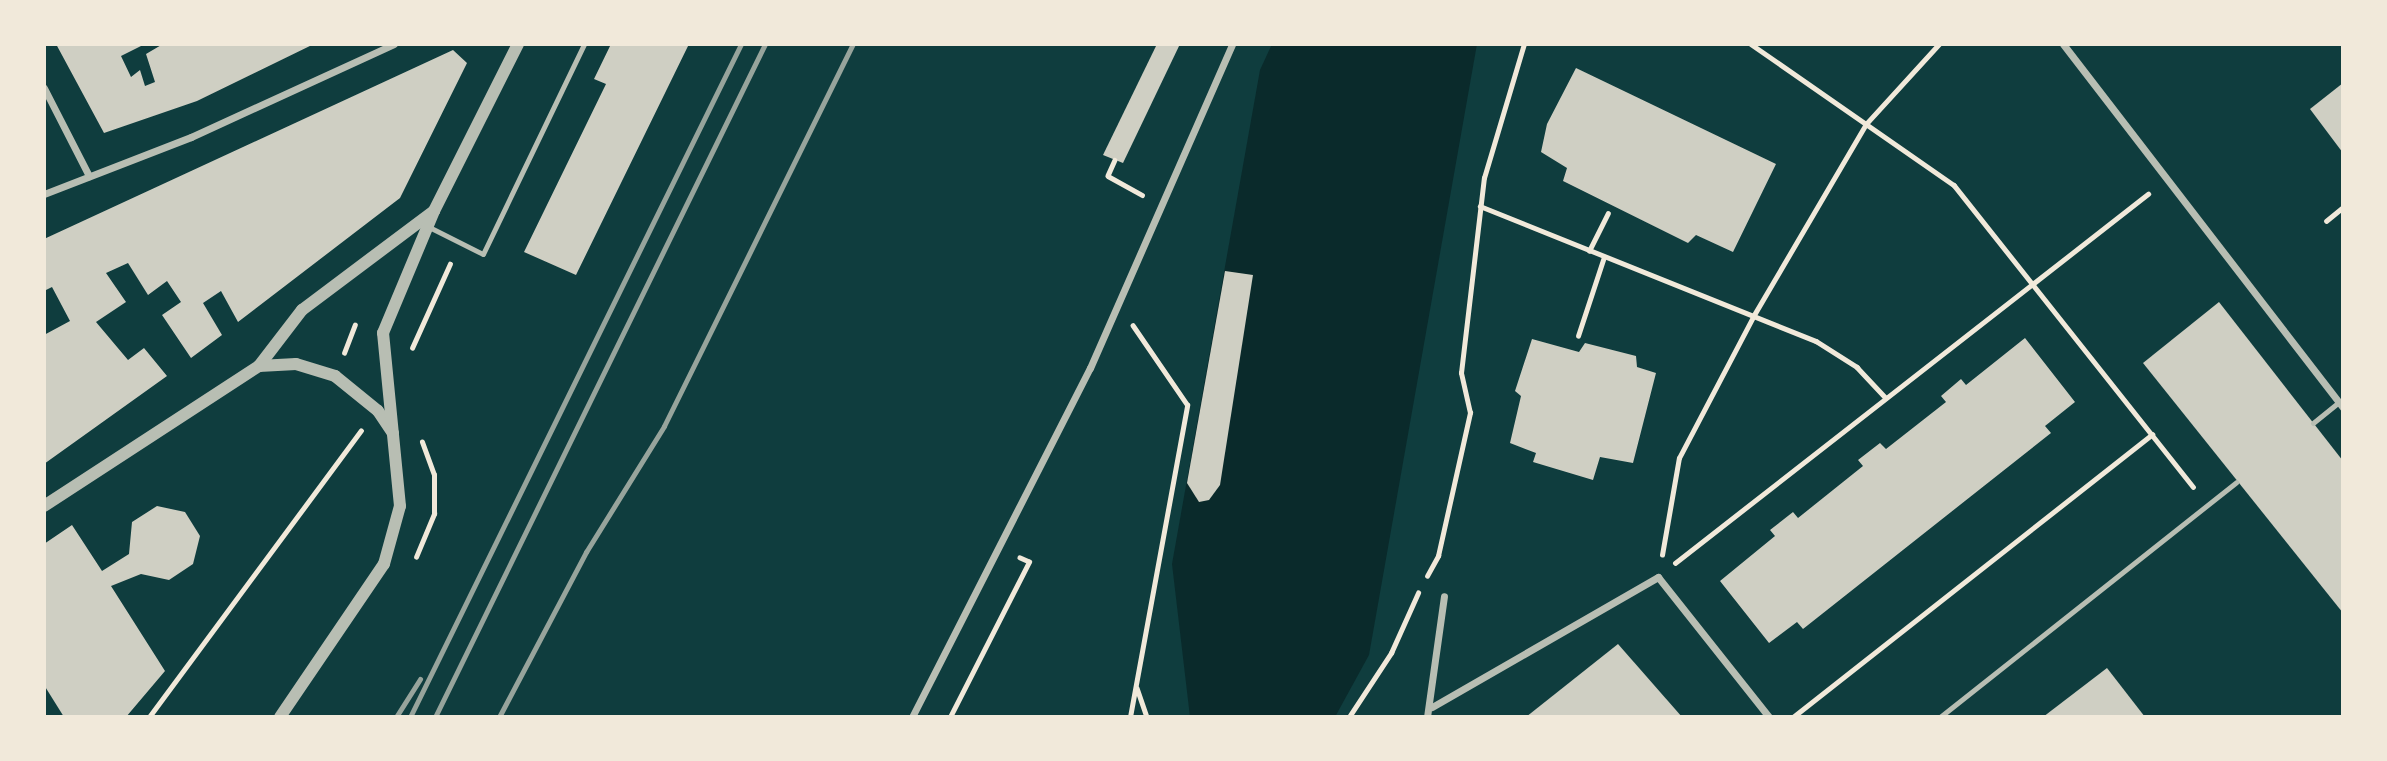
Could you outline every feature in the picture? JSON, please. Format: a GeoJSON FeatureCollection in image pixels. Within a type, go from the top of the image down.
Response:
{"type":"FeatureCollection","features":[{"type":"Feature","properties":{"kind":"street"},"geometry":{"type":"LineString","coordinates":[[44,194],[191,137],[394,44]]}},
{"type":"Feature","properties":{"kind":"street"},"geometry":{"type":"LineString","coordinates":[[280,717],[384,564],[400,506],[383,333],[434,211],[518,44]]}},
{"type":"Feature","properties":{"kind":"street"},"geometry":{"type":"LineString","coordinates":[[912,717],[1090,368],[1232,44]]}},
{"type":"Feature","properties":{"kind":"street"},"geometry":{"type":"LineString","coordinates":[[2063,44],[2341,405]]}},
{"type":"Feature","properties":{"kind":"street"},"geometry":{"type":"LineString","coordinates":[[44,88],[89,176]]}},
{"type":"Feature","properties":{"kind":"street"},"geometry":{"type":"LineString","coordinates":[[44,506],[259,366],[302,310],[434,211]]}},
{"type":"Feature","properties":{"kind":"street"},"geometry":{"type":"LineString","coordinates":[[259,366],[296,364],[335,376],[378,411],[394,435]]}},
{"type":"Feature","properties":{"kind":"street"},"geometry":{"type":"LineString","coordinates":[[1432,707],[1658,577],[1769,717]]}},
{"type":"Feature","properties":{"kind":"street"},"geometry":{"type":"LineString","coordinates":[[1427,717],[1432,707],[1444,596]]}},
{"type":"Feature","properties":{"kind":"lane"},"geometry":{"type":"LineString","coordinates":[[429,227],[483,254],[584,44]]}},
{"type":"Feature","properties":{"kind":"lane"},"geometry":{"type":"LineString","coordinates":[[2313,423],[2341,405]]}},
{"type":"Feature","properties":{"kind":"lane"},"geometry":{"type":"LineString","coordinates":[[1940,717],[2236,482]]}},
{"type":"Feature","properties":{"kind":"path"},"geometry":{"type":"LineString","coordinates":[[1349,717],[1391,653],[1438,556],[1470,413],[1461,373],[1480,206],[1524,44]]}},
{"type":"Feature","properties":{"kind":"path"},"geometry":{"type":"LineString","coordinates":[[1658,577],[1679,458],[1754,315],[1866,124],[1940,44]]}},
{"type":"Feature","properties":{"kind":"path"},"geometry":{"type":"LineString","coordinates":[[1754,45],[1954,185],[2207,505]]}},
{"type":"Feature","properties":{"kind":"path"},"geometry":{"type":"LineString","coordinates":[[1115,160],[1108,176],[1161,205]]}},
{"type":"Feature","properties":{"kind":"path"},"geometry":{"type":"LineString","coordinates":[[1658,577],[2167,179]]}},
{"type":"Feature","properties":{"kind":"path"},"geometry":{"type":"LineString","coordinates":[[1480,206],[1816,341],[1857,367],[1886,398]]}},
{"type":"Feature","properties":{"kind":"path"},"geometry":{"type":"LineString","coordinates":[[2326,221],[2343,207]]}},
{"type":"Feature","properties":{"kind":"path"},"geometry":{"type":"LineString","coordinates":[[1589,251],[1608,212]]}},
{"type":"Feature","properties":{"kind":"path"},"geometry":{"type":"LineString","coordinates":[[1578,337],[1604,257]]}},
{"type":"Feature","properties":{"kind":"path"},"geometry":{"type":"LineString","coordinates":[[1128,320],[1187,405],[1130,717]]}},
{"type":"Feature","properties":{"kind":"path"},"geometry":{"type":"LineString","coordinates":[[149,717],[362,432],[358,423]]}},
{"type":"Feature","properties":{"kind":"path"},"geometry":{"type":"LineString","coordinates":[[1793,717],[2151,435]]}},
{"type":"Feature","properties":{"kind":"path"},"geometry":{"type":"LineString","coordinates":[[950,717],[1030,562]]}},
{"type":"Feature","properties":{"kind":"path"},"geometry":{"type":"LineString","coordinates":[[1136,686],[1147,717]]}},
{"type":"Feature","properties":{"kind":"water"},"geometry":{"type":"Polygon","coordinates":[[[1272,44],[1477,44],[1369,655],[1335,717],[1190,717],[1172,564],[1260,70],[1272,44]]]}},
{"type":"Feature","properties":{"kind":"building"},"geometry":{"type":"Polygon","coordinates":[[[56,44],[145,44],[121,56],[131,77],[140,70],[145,86],[155,82],[146,54],[163,44],[314,44],[197,101],[104,133],[56,44]]]}},
{"type":"Feature","properties":{"kind":"building"},"geometry":{"type":"Polygon","coordinates":[[[611,44],[689,44],[576,275],[524,252],[606,84],[594,79],[611,44]]]}},
{"type":"Feature","properties":{"kind":"building"},"geometry":{"type":"Polygon","coordinates":[[[1157,44],[1180,44],[1123,163],[1103,155],[1157,44]]]}},
{"type":"Feature","properties":{"kind":"building"},"geometry":{"type":"Polygon","coordinates":[[[453,50],[467,63],[400,198],[238,322],[221,291],[203,303],[222,335],[191,358],[162,315],[181,302],[167,281],[148,295],[128,263],[106,273],[126,302],[96,322],[128,360],[144,348],[167,376],[44,464],[44,335],[70,321],[52,287],[44,291],[44,239],[453,50]]]}},
{"type":"Feature","properties":{"kind":"building"},"geometry":{"type":"Polygon","coordinates":[[[1576,68],[1776,164],[1733,252],[1696,235],[1688,243],[1563,181],[1567,168],[1541,152],[1547,124],[1576,68]]]}},
{"type":"Feature","properties":{"kind":"building"},"geometry":{"type":"Polygon","coordinates":[[[2343,83],[2343,153],[2310,109],[2343,83]]]}},
{"type":"Feature","properties":{"kind":"building"},"geometry":{"type":"Polygon","coordinates":[[[1225,271],[1253,275],[1220,485],[1209,500],[1199,502],[1187,483],[1225,271]]]}},
{"type":"Feature","properties":{"kind":"building"},"geometry":{"type":"Polygon","coordinates":[[[2219,302],[2343,461],[2343,613],[2143,363],[2219,302]]]}},
{"type":"Feature","properties":{"kind":"building"},"geometry":{"type":"Polygon","coordinates":[[[2025,338],[2075,402],[2045,426],[2051,433],[1803,629],[1797,622],[1769,643],[1720,581],[1775,536],[1770,530],[1793,512],[1798,518],[1863,466],[1858,460],[1880,443],[1886,449],[1946,402],[1941,396],[1961,379],[1966,385],[2025,338]]]}},
{"type":"Feature","properties":{"kind":"building"},"geometry":{"type":"Polygon","coordinates":[[[1532,339],[1579,352],[1585,343],[1636,356],[1637,367],[1656,373],[1633,463],[1600,457],[1593,480],[1533,462],[1536,453],[1510,443],[1521,396],[1515,391],[1532,339]]]}},
{"type":"Feature","properties":{"kind":"building"},"geometry":{"type":"Polygon","coordinates":[[[157,506],[185,512],[200,536],[193,564],[169,580],[141,574],[111,586],[165,671],[126,717],[64,717],[44,685],[44,544],[72,525],[102,571],[129,554],[132,522],[157,506]]]}},
{"type":"Feature","properties":{"kind":"building"},"geometry":{"type":"Polygon","coordinates":[[[1618,644],[1682,717],[1526,717],[1618,644]]]}},
{"type":"Feature","properties":{"kind":"building"},"geometry":{"type":"Polygon","coordinates":[[[2107,668],[2145,717],[2043,717],[2107,668]]]}},
{"type":"Feature","properties":{"kind":"railway"},"geometry":{"type":"LineString","coordinates":[[410,717],[741,44]]}},
{"type":"Feature","properties":{"kind":"railway"},"geometry":{"type":"LineString","coordinates":[[435,717],[765,44]]}},
{"type":"Feature","properties":{"kind":"railway"},"geometry":{"type":"LineString","coordinates":[[499,717],[586,552],[664,426],[853,44]]}},
{"type":"Feature","properties":{"kind":"railway"},"geometry":{"type":"LineString","coordinates":[[396,717],[420,679]]}}]}
